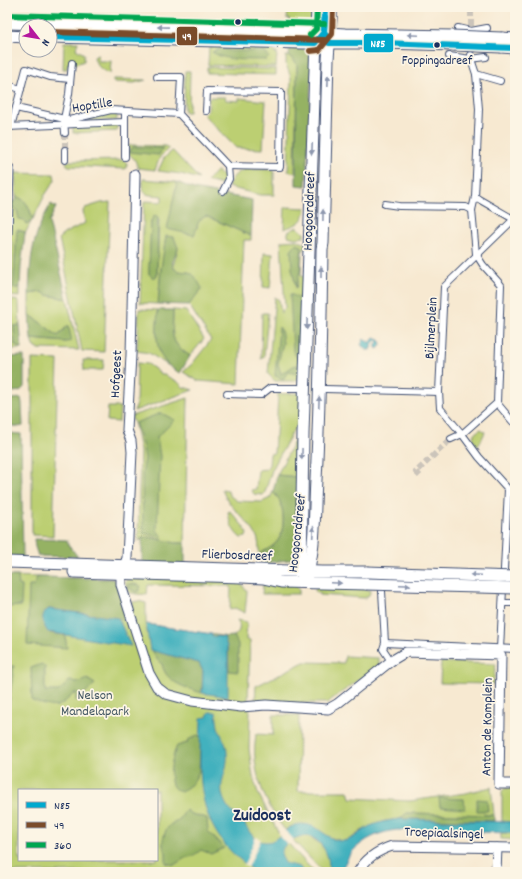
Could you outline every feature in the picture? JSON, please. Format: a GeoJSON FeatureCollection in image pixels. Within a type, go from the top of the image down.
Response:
{"type":"FeatureCollection","features":[{"type":"Feature","properties":{"kind":"street","name":"Hoogoorddreef"},"geometry":{"type":"LineString","coordinates":[[306,553],[303,434],[317,7]]}},
{"type":"Feature","properties":{"kind":"street","name":"Hoogoorddreef"},"geometry":{"type":"LineString","coordinates":[[305,582],[306,553],[318,434],[324,187],[332,7]]}},
{"type":"Feature","properties":{"kind":"street"},"geometry":{"type":"LineString","coordinates":[[7,23],[316,31],[330,38]]}},
{"type":"Feature","properties":{"kind":"street"},"geometry":{"type":"LineString","coordinates":[[453,41],[471,32],[487,28]]}},
{"type":"Feature","properties":{"kind":"street"},"geometry":{"type":"LineString","coordinates":[[7,36],[18,37]]}},
{"type":"Feature","properties":{"kind":"street"},"geometry":{"type":"LineString","coordinates":[[58,38],[290,43],[315,43],[330,38],[501,43],[515,48]]}},
{"type":"Feature","properties":{"kind":"street"},"geometry":{"type":"LineString","coordinates":[[501,43],[515,38]]}},
{"type":"Feature","properties":{"kind":"street"},"geometry":{"type":"LineString","coordinates":[[453,41],[471,57],[476,74],[479,109],[475,197],[472,210],[476,254],[483,265],[501,284],[497,321],[499,344],[497,403],[513,422],[515,422]]}},
{"type":"Feature","properties":{"kind":"street"},"geometry":{"type":"LineString","coordinates":[[471,57],[486,57]]}},
{"type":"Feature","properties":{"kind":"street"},"geometry":{"type":"LineString","coordinates":[[65,133],[64,122],[72,64]]}},
{"type":"Feature","properties":{"kind":"street","name":"Hoptille"},"geometry":{"type":"LineString","coordinates":[[70,79],[50,77],[26,69],[16,108],[9,127],[64,122],[111,110],[179,114]]}},
{"type":"Feature","properties":{"kind":"street"},"geometry":{"type":"LineString","coordinates":[[476,74],[500,81]]}},
{"type":"Feature","properties":{"kind":"street"},"geometry":{"type":"LineString","coordinates":[[157,77],[181,77],[179,114],[228,166],[229,179],[223,191]]}},
{"type":"Feature","properties":{"kind":"street"},"geometry":{"type":"LineString","coordinates":[[7,85],[21,89]]}},
{"type":"Feature","properties":{"kind":"street"},"geometry":{"type":"LineString","coordinates":[[206,111],[207,91],[281,92],[280,167],[228,166]]}},
{"type":"Feature","properties":{"kind":"street","name":"Hoptille"},"geometry":{"type":"LineString","coordinates":[[16,108],[64,122]]}},
{"type":"Feature","properties":{"kind":"street","name":"Hoptille"},"geometry":{"type":"LineString","coordinates":[[125,112],[125,157]]}},
{"type":"Feature","properties":{"kind":"street"},"geometry":{"type":"LineString","coordinates":[[64,122],[125,122]]}},
{"type":"Feature","properties":{"kind":"street"},"geometry":{"type":"LineString","coordinates":[[65,150],[65,160]]}},
{"type":"Feature","properties":{"kind":"street"},"geometry":{"type":"LineString","coordinates":[[7,234],[9,165]]}},
{"type":"Feature","properties":{"kind":"street","name":"Hofgeest"},"geometry":{"type":"LineString","coordinates":[[123,570],[127,558],[128,547],[132,452],[131,441],[127,430],[131,355],[135,174]]}},
{"type":"Feature","properties":{"kind":"street","name":"Bijlmerplein"},"geometry":{"type":"LineString","coordinates":[[475,197],[514,219],[476,254],[444,287],[439,392],[440,408],[479,457],[508,489],[505,566]]}},
{"type":"Feature","properties":{"kind":"street"},"geometry":{"type":"LineString","coordinates":[[385,204],[466,207],[472,210]]}},
{"type":"Feature","properties":{"kind":"street"},"geometry":{"type":"LineString","coordinates":[[227,394],[261,395],[270,388],[298,388]]}},
{"type":"Feature","properties":{"kind":"street"},"geometry":{"type":"LineString","coordinates":[[325,389],[439,392]]}},
{"type":"Feature","properties":{"kind":"street"},"geometry":{"type":"LineString","coordinates":[[451,440],[462,434],[497,403]]}},
{"type":"Feature","properties":{"kind":"street"},"geometry":{"type":"LineString","coordinates":[[284,570],[292,566],[306,553],[321,564],[343,572]]}},
{"type":"Feature","properties":{"kind":"street","name":"Flierbosdreef"},"geometry":{"type":"LineString","coordinates":[[11,566],[263,574],[284,570],[515,577]]}},
{"type":"Feature","properties":{"kind":"street","name":"Anton de Komplein"},"geometry":{"type":"LineString","coordinates":[[505,566],[500,652],[498,784],[515,784]]}},
{"type":"Feature","properties":{"kind":"street"},"geometry":{"type":"LineString","coordinates":[[123,570],[121,585],[123,595],[147,663],[149,673],[158,687],[166,694],[192,701],[241,707],[252,705],[328,709],[337,704],[391,661],[406,652],[500,652],[515,649]]}},
{"type":"Feature","properties":{"kind":"street","name":"Flierbosdreef"},"geometry":{"type":"LineString","coordinates":[[263,574],[281,582],[515,588]]}},
{"type":"Feature","properties":{"kind":"street"},"geometry":{"type":"LineString","coordinates":[[382,591],[385,643],[383,649],[391,661]]}},
{"type":"Feature","properties":{"kind":"street"},"geometry":{"type":"LineString","coordinates":[[503,603],[515,603]]}},
{"type":"Feature","properties":{"kind":"street"},"geometry":{"type":"LineString","coordinates":[[385,643],[500,652]]}},
{"type":"Feature","properties":{"kind":"street","name":"Troepiaalsingel"},"geometry":{"type":"LineString","coordinates":[[358,872],[366,860],[372,855],[392,846],[515,848]]}},
{"type":"Feature","properties":{"kind":"street"},"geometry":{"type":"LineString","coordinates":[[496,872],[497,848]]}},
{"type":"Feature","properties":{"kind":"green space"},"geometry":{"type":"Polygon","coordinates":[[[290,7],[313,7],[311,22],[304,26],[291,25],[289,18],[287,19],[288,10],[290,7]]]}},
{"type":"Feature","properties":{"kind":"green space"},"geometry":{"type":"Polygon","coordinates":[[[64,42],[78,42],[76,49],[84,54],[84,61],[76,64],[68,63],[67,69],[63,69],[64,42]]]}},
{"type":"Feature","properties":{"kind":"green space"},"geometry":{"type":"Polygon","coordinates":[[[214,44],[272,46],[274,53],[277,53],[276,67],[208,65],[209,47],[213,47],[214,44]]]}},
{"type":"Feature","properties":{"kind":"green space"},"geometry":{"type":"Polygon","coordinates":[[[290,47],[304,49],[312,60],[306,186],[296,185],[297,65],[289,56],[290,47]]]}},
{"type":"Feature","properties":{"kind":"green space"},"geometry":{"type":"Polygon","coordinates":[[[222,48],[230,51],[264,51],[269,57],[266,60],[231,59],[212,52],[222,48]]]}},
{"type":"Feature","properties":{"kind":"green space"},"geometry":{"type":"Polygon","coordinates":[[[97,55],[98,61],[111,61],[110,73],[100,68],[94,57],[97,55]]]}},
{"type":"Feature","properties":{"kind":"green space"},"geometry":{"type":"Polygon","coordinates":[[[286,56],[294,60],[297,65],[295,173],[288,171],[291,78],[286,64],[286,56]]]}},
{"type":"Feature","properties":{"kind":"green space"},"geometry":{"type":"Polygon","coordinates":[[[207,67],[276,69],[276,75],[207,73],[207,67]]]}},
{"type":"Feature","properties":{"kind":"green space"},"geometry":{"type":"Polygon","coordinates":[[[185,71],[190,71],[189,112],[184,112],[185,71]]]}},
{"type":"Feature","properties":{"kind":"green space"},"geometry":{"type":"Polygon","coordinates":[[[113,79],[146,80],[134,83],[113,82],[113,79]]]}},
{"type":"Feature","properties":{"kind":"green space"},"geometry":{"type":"Polygon","coordinates":[[[209,97],[225,97],[226,100],[239,101],[239,98],[266,101],[263,149],[236,148],[204,115],[208,110],[209,97]]]}},
{"type":"Feature","properties":{"kind":"green space"},"geometry":{"type":"Polygon","coordinates":[[[114,112],[117,113],[117,120],[80,122],[80,119],[114,112]]]}},
{"type":"Feature","properties":{"kind":"green space"},"geometry":{"type":"Polygon","coordinates":[[[117,124],[117,131],[73,133],[73,126],[117,124]]]}},
{"type":"Feature","properties":{"kind":"green space"},"geometry":{"type":"Polygon","coordinates":[[[129,145],[165,146],[169,148],[160,157],[155,170],[138,168],[135,160],[128,153],[129,145]]]}},
{"type":"Feature","properties":{"kind":"green space"},"geometry":{"type":"Polygon","coordinates":[[[133,147],[163,148],[159,155],[129,152],[133,147]]]}},
{"type":"Feature","properties":{"kind":"green space"},"geometry":{"type":"Polygon","coordinates":[[[172,151],[199,179],[181,174],[158,171],[164,158],[172,151]]]}},
{"type":"Feature","properties":{"kind":"green space"},"geometry":{"type":"Polygon","coordinates":[[[124,160],[127,163],[125,169],[69,166],[66,162],[69,161],[124,160]]]}},
{"type":"Feature","properties":{"kind":"green space"},"geometry":{"type":"Polygon","coordinates":[[[247,169],[274,170],[274,195],[260,195],[228,187],[235,175],[247,169]]]}},
{"type":"Feature","properties":{"kind":"green space"},"geometry":{"type":"Polygon","coordinates":[[[217,170],[221,175],[225,173],[226,176],[222,185],[207,181],[217,170]]]}},
{"type":"Feature","properties":{"kind":"green space"},"geometry":{"type":"Polygon","coordinates":[[[15,173],[54,174],[55,180],[45,195],[33,219],[26,202],[16,196],[15,173]]]}},
{"type":"Feature","properties":{"kind":"green space"},"geometry":{"type":"Polygon","coordinates":[[[143,179],[177,182],[168,229],[197,228],[199,220],[206,216],[251,236],[251,240],[244,240],[239,384],[198,381],[183,372],[192,364],[211,340],[189,305],[201,288],[189,272],[182,272],[174,268],[178,248],[175,243],[161,268],[158,304],[140,303],[144,202],[162,202],[162,196],[146,194],[143,189],[143,179]],[[155,215],[151,221],[149,274],[157,276],[159,219],[155,215]]]}},
{"type":"Feature","properties":{"kind":"green space"},"geometry":{"type":"Polygon","coordinates":[[[177,182],[194,189],[252,200],[251,236],[206,216],[199,222],[194,235],[167,229],[177,182]]]}},
{"type":"Feature","properties":{"kind":"green space"},"geometry":{"type":"Polygon","coordinates":[[[16,196],[28,205],[33,219],[31,222],[26,224],[24,220],[19,219],[17,210],[10,207],[10,201],[16,201],[16,196]]]}},
{"type":"Feature","properties":{"kind":"green space"},"geometry":{"type":"Polygon","coordinates":[[[110,202],[104,352],[82,351],[59,238],[65,233],[85,223],[83,211],[85,208],[110,202]]]}},
{"type":"Feature","properties":{"kind":"green space"},"geometry":{"type":"Polygon","coordinates":[[[51,204],[56,207],[49,222],[67,299],[47,295],[42,292],[29,294],[33,247],[40,226],[51,204]]]}},
{"type":"Feature","properties":{"kind":"green space"},"geometry":{"type":"Polygon","coordinates":[[[10,207],[17,210],[26,224],[31,222],[25,234],[25,232],[18,230],[17,235],[13,289],[20,287],[20,297],[8,296],[9,262],[11,261],[12,242],[10,240],[10,207]]]}},
{"type":"Feature","properties":{"kind":"green space"},"geometry":{"type":"Polygon","coordinates":[[[285,207],[306,208],[303,217],[299,222],[284,229],[285,207]]]}},
{"type":"Feature","properties":{"kind":"green space"},"geometry":{"type":"Polygon","coordinates":[[[155,215],[158,217],[157,276],[153,278],[149,274],[149,268],[151,221],[155,215]]]}},
{"type":"Feature","properties":{"kind":"green space"},"geometry":{"type":"Polygon","coordinates":[[[297,227],[304,233],[304,237],[295,238],[288,236],[288,232],[297,227]]]}},
{"type":"Feature","properties":{"kind":"green space"},"geometry":{"type":"Polygon","coordinates":[[[17,230],[25,232],[25,234],[20,287],[13,289],[17,230]]]}},
{"type":"Feature","properties":{"kind":"green space"},"geometry":{"type":"Polygon","coordinates":[[[166,236],[174,237],[178,248],[173,260],[173,268],[178,271],[192,274],[202,288],[189,305],[158,304],[161,268],[166,236]]]}},
{"type":"Feature","properties":{"kind":"green space"},"geometry":{"type":"Polygon","coordinates":[[[297,240],[306,244],[302,253],[301,276],[306,277],[301,377],[294,381],[275,381],[268,374],[275,297],[279,300],[281,313],[285,308],[281,241],[297,240]]]}},
{"type":"Feature","properties":{"kind":"green space"},"geometry":{"type":"Polygon","coordinates":[[[296,244],[302,246],[300,271],[296,288],[292,269],[291,251],[296,244]]]}},
{"type":"Feature","properties":{"kind":"green space"},"geometry":{"type":"Polygon","coordinates":[[[264,253],[273,254],[270,288],[263,287],[264,253]]]}},
{"type":"Feature","properties":{"kind":"green space"},"geometry":{"type":"Polygon","coordinates":[[[42,292],[47,295],[67,299],[79,350],[38,349],[33,346],[31,339],[66,342],[67,326],[58,336],[29,314],[29,294],[42,292]]]}},
{"type":"Feature","properties":{"kind":"green space"},"geometry":{"type":"Polygon","coordinates":[[[290,294],[301,299],[302,359],[297,358],[293,351],[290,294]]]}},
{"type":"Feature","properties":{"kind":"green space"},"geometry":{"type":"Polygon","coordinates":[[[8,299],[19,301],[20,325],[14,326],[15,345],[22,349],[7,349],[8,314],[10,304],[8,299]]]}},
{"type":"Feature","properties":{"kind":"green space"},"geometry":{"type":"Polygon","coordinates":[[[139,309],[158,310],[157,332],[159,347],[164,360],[169,366],[149,353],[137,351],[139,309]]]}},
{"type":"Feature","properties":{"kind":"green space"},"geometry":{"type":"Polygon","coordinates":[[[158,310],[173,310],[173,337],[178,346],[190,356],[180,373],[171,368],[165,361],[158,346],[158,310]]]}},
{"type":"Feature","properties":{"kind":"green space"},"geometry":{"type":"Polygon","coordinates":[[[173,310],[186,311],[204,339],[190,356],[178,346],[173,337],[173,310]]]}},
{"type":"Feature","properties":{"kind":"green space"},"geometry":{"type":"Polygon","coordinates":[[[262,313],[268,313],[264,357],[261,359],[262,313]]]}},
{"type":"Feature","properties":{"kind":"green space"},"geometry":{"type":"Polygon","coordinates":[[[29,314],[58,336],[68,325],[72,341],[66,342],[31,339],[29,314]]]}},
{"type":"Feature","properties":{"kind":"green space"},"geometry":{"type":"Polygon","coordinates":[[[20,325],[22,349],[15,345],[14,326],[20,325]]]}},
{"type":"Feature","properties":{"kind":"green space"},"geometry":{"type":"Polygon","coordinates":[[[279,327],[281,329],[283,343],[278,364],[281,374],[295,365],[304,369],[303,375],[288,372],[283,379],[275,376],[279,327]]]}},
{"type":"Feature","properties":{"kind":"green space"},"geometry":{"type":"Polygon","coordinates":[[[24,356],[24,387],[19,391],[7,391],[7,357],[24,356]]]}},
{"type":"Feature","properties":{"kind":"green space"},"geometry":{"type":"Polygon","coordinates":[[[32,359],[58,360],[53,536],[32,535],[32,359]]]}},
{"type":"Feature","properties":{"kind":"green space"},"geometry":{"type":"Polygon","coordinates":[[[83,360],[104,360],[103,370],[84,370],[83,360]]]}},
{"type":"Feature","properties":{"kind":"green space"},"geometry":{"type":"Polygon","coordinates":[[[137,363],[148,364],[160,373],[178,382],[183,387],[193,390],[134,411],[136,407],[137,363]]]}},
{"type":"Feature","properties":{"kind":"green space"},"geometry":{"type":"Polygon","coordinates":[[[301,393],[301,428],[294,429],[272,470],[263,495],[254,494],[251,490],[256,489],[258,470],[266,469],[269,465],[270,454],[274,453],[278,394],[301,393]]]}},
{"type":"Feature","properties":{"kind":"green space"},"geometry":{"type":"Polygon","coordinates":[[[7,398],[21,398],[23,426],[18,427],[9,425],[7,398]]]}},
{"type":"Feature","properties":{"kind":"green space"},"geometry":{"type":"Polygon","coordinates":[[[188,398],[185,543],[171,542],[149,537],[141,539],[138,542],[140,451],[135,426],[131,416],[188,398]]]}},
{"type":"Feature","properties":{"kind":"green space"},"geometry":{"type":"Polygon","coordinates":[[[108,407],[120,407],[119,422],[107,421],[108,407]]]}},
{"type":"Feature","properties":{"kind":"green space"},"geometry":{"type":"Polygon","coordinates":[[[161,413],[175,420],[157,437],[160,456],[157,530],[162,537],[143,533],[142,473],[145,459],[143,447],[135,423],[161,413]]]}},
{"type":"Feature","properties":{"kind":"green space"},"geometry":{"type":"Polygon","coordinates":[[[481,429],[485,432],[479,445],[475,446],[473,440],[474,436],[476,432],[481,429]]]}},
{"type":"Feature","properties":{"kind":"green space"},"geometry":{"type":"Polygon","coordinates":[[[9,433],[21,434],[23,559],[7,557],[9,433]]]}},
{"type":"Feature","properties":{"kind":"green space"},"geometry":{"type":"Polygon","coordinates":[[[300,440],[298,477],[277,475],[294,442],[300,440]]]}},
{"type":"Feature","properties":{"kind":"green space"},"geometry":{"type":"Polygon","coordinates":[[[277,475],[298,477],[296,559],[263,563],[259,554],[275,544],[280,536],[283,526],[281,503],[273,492],[277,475]]]}},
{"type":"Feature","properties":{"kind":"green space"},"geometry":{"type":"Polygon","coordinates":[[[222,489],[228,490],[229,495],[237,501],[262,502],[270,498],[273,492],[281,503],[283,520],[282,531],[275,544],[259,554],[256,535],[248,523],[229,502],[222,489]]]}},
{"type":"Feature","properties":{"kind":"green space"},"geometry":{"type":"Polygon","coordinates":[[[230,511],[243,526],[247,534],[246,537],[241,538],[234,530],[230,523],[228,512],[230,511]]]}},
{"type":"Feature","properties":{"kind":"green space"},"geometry":{"type":"Polygon","coordinates":[[[149,537],[176,543],[185,543],[185,565],[142,563],[142,538],[149,537]]]}},
{"type":"Feature","properties":{"kind":"green space"},"geometry":{"type":"Polygon","coordinates":[[[34,539],[67,540],[68,544],[78,557],[38,556],[34,539]]]}},
{"type":"Feature","properties":{"kind":"green space","name":"Nelson Mandelapark"},"geometry":{"type":"Polygon","coordinates":[[[7,576],[113,579],[132,607],[133,602],[138,601],[146,603],[146,624],[235,638],[234,636],[238,633],[239,629],[237,620],[247,622],[246,640],[250,640],[248,701],[250,712],[249,749],[253,777],[258,793],[278,832],[314,872],[7,872],[7,576]]]}},
{"type":"Feature","properties":{"kind":"green space"},"geometry":{"type":"Polygon","coordinates":[[[7,576],[18,576],[19,585],[22,586],[21,606],[7,607],[7,576]]]}},
{"type":"Feature","properties":{"kind":"green space"},"geometry":{"type":"Polygon","coordinates":[[[37,577],[113,579],[117,582],[128,620],[49,609],[43,617],[50,633],[65,635],[67,648],[27,645],[29,586],[34,586],[37,577]]]}},
{"type":"Feature","properties":{"kind":"green space"},"geometry":{"type":"Polygon","coordinates":[[[129,577],[239,580],[247,592],[245,613],[235,608],[230,610],[231,586],[148,585],[147,594],[137,594],[128,592],[125,582],[129,577]]]}},
{"type":"Feature","properties":{"kind":"green space"},"geometry":{"type":"Polygon","coordinates":[[[128,584],[141,586],[139,591],[135,592],[129,588],[128,584]]]}},
{"type":"Feature","properties":{"kind":"green space"},"geometry":{"type":"Polygon","coordinates":[[[263,584],[296,585],[299,589],[299,594],[262,594],[263,584]]]}},
{"type":"Feature","properties":{"kind":"green space"},"geometry":{"type":"Polygon","coordinates":[[[317,586],[365,586],[365,590],[371,590],[369,595],[365,598],[320,595],[320,593],[317,593],[315,590],[317,586]]]}},
{"type":"Feature","properties":{"kind":"green space"},"geometry":{"type":"Polygon","coordinates":[[[234,636],[238,644],[238,672],[229,671],[228,650],[224,637],[234,636]]]}},
{"type":"Feature","properties":{"kind":"green space"},"geometry":{"type":"Polygon","coordinates":[[[152,650],[199,663],[203,671],[202,693],[172,680],[167,675],[162,664],[158,661],[152,650]]]}},
{"type":"Feature","properties":{"kind":"green space"},"geometry":{"type":"Polygon","coordinates":[[[345,656],[379,658],[379,666],[328,703],[255,701],[256,686],[304,662],[344,663],[345,656]]]}},
{"type":"Feature","properties":{"kind":"green space"},"geometry":{"type":"Polygon","coordinates":[[[441,662],[496,664],[493,684],[440,683],[441,662]]]}},
{"type":"Feature","properties":{"kind":"green space"},"geometry":{"type":"Polygon","coordinates":[[[42,664],[45,667],[45,691],[59,691],[69,681],[79,682],[87,679],[95,684],[76,701],[76,692],[60,705],[56,706],[47,706],[32,701],[31,668],[42,664]]]}},
{"type":"Feature","properties":{"kind":"green space"},"geometry":{"type":"Polygon","coordinates":[[[7,666],[14,666],[9,705],[7,705],[7,666]]]}},
{"type":"Feature","properties":{"kind":"green space"},"geometry":{"type":"Polygon","coordinates":[[[273,715],[299,715],[298,791],[348,791],[350,798],[410,801],[466,793],[491,787],[494,815],[407,813],[400,819],[385,821],[361,831],[351,839],[343,841],[290,827],[285,830],[279,823],[265,797],[258,778],[255,759],[256,734],[273,735],[273,715]]]}},
{"type":"Feature","properties":{"kind":"green space"},"geometry":{"type":"Polygon","coordinates":[[[197,735],[201,736],[199,771],[193,783],[181,792],[177,791],[172,785],[170,775],[173,756],[177,746],[187,743],[188,740],[197,735]]]}},
{"type":"Feature","properties":{"kind":"green space"},"geometry":{"type":"Polygon","coordinates":[[[505,788],[515,788],[515,822],[502,821],[502,791],[505,788]]]}},
{"type":"Feature","properties":{"kind":"green space"},"geometry":{"type":"Polygon","coordinates":[[[439,798],[464,799],[465,809],[440,807],[439,798]]]}},
{"type":"Feature","properties":{"kind":"green space"},"geometry":{"type":"Polygon","coordinates":[[[477,799],[487,800],[488,811],[477,811],[477,799]]]}},
{"type":"Feature","properties":{"kind":"green space"},"geometry":{"type":"Polygon","coordinates":[[[186,810],[191,814],[207,818],[208,831],[224,848],[211,854],[201,850],[193,856],[185,858],[174,865],[166,863],[166,853],[163,846],[163,839],[166,830],[171,824],[178,821],[186,810]]]}},
{"type":"Feature","properties":{"kind":"green space"},"geometry":{"type":"Polygon","coordinates":[[[407,813],[494,815],[494,821],[400,819],[407,813]]]}},
{"type":"Feature","properties":{"kind":"green space"},"geometry":{"type":"Polygon","coordinates":[[[501,833],[515,833],[515,840],[501,839],[501,833]]]}},
{"type":"Feature","properties":{"kind":"green space"},"geometry":{"type":"Polygon","coordinates":[[[307,836],[322,846],[328,855],[328,872],[323,872],[292,839],[307,836]]]}},
{"type":"Feature","properties":{"kind":"water"},"geometry":{"type":"Polygon","coordinates":[[[374,338],[380,340],[381,345],[378,349],[376,348],[376,344],[378,342],[376,340],[370,350],[366,350],[361,345],[364,339],[370,343],[374,338]]]}},
{"type":"Feature","properties":{"kind":"water"},"geometry":{"type":"Polygon","coordinates":[[[49,609],[118,618],[131,646],[48,632],[43,623],[43,617],[49,609]]]}},
{"type":"Feature","properties":{"kind":"water"},"geometry":{"type":"Polygon","coordinates":[[[146,624],[224,637],[228,650],[228,697],[202,693],[203,671],[199,663],[150,650],[146,624]]]}},
{"type":"Feature","properties":{"kind":"water"},"geometry":{"type":"Polygon","coordinates":[[[209,712],[216,712],[218,727],[227,749],[227,760],[222,785],[223,798],[229,809],[242,821],[252,836],[262,842],[270,842],[290,827],[300,824],[318,829],[338,841],[344,841],[351,839],[370,826],[385,821],[400,819],[515,822],[515,833],[390,831],[378,834],[357,847],[350,854],[340,872],[328,872],[329,861],[325,850],[317,841],[307,836],[303,836],[294,839],[286,845],[283,849],[282,857],[285,863],[300,867],[303,872],[254,872],[230,851],[216,832],[204,802],[200,769],[201,718],[207,717],[209,712]]]}},
{"type":"Feature","properties":{"kind":"pier"},"geometry":{"type":"Polygon","coordinates":[[[284,829],[294,840],[288,845],[278,834],[284,829]]]}},
{"type":"Feature","properties":{"kind":"pier"},"geometry":{"type":"Polygon","coordinates":[[[256,837],[261,839],[248,868],[244,865],[256,837]]]}},
{"type":"Feature","properties":{"kind":"tunnel"},"geometry":{"type":"LineString","coordinates":[[471,7],[471,35]]}},
{"type":"Feature","properties":{"kind":"tunnel"},"geometry":{"type":"LineString","coordinates":[[65,133],[65,150]]}},
{"type":"Feature","properties":{"kind":"tunnel"},"geometry":{"type":"LineString","coordinates":[[420,476],[416,472],[451,439]]}},
{"type":"Feature","properties":{"kind":"transit line","name":"360"},"geometry":{"type":"LineString","coordinates":[[310,35],[316,29],[317,7]]}},
{"type":"Feature","properties":{"kind":"transit line","name":"N85"},"geometry":{"type":"LineString","coordinates":[[58,37],[315,43],[324,32],[325,7]]}},
{"type":"Feature","properties":{"kind":"transit line","name":"49"},"geometry":{"type":"LineString","coordinates":[[310,51],[319,50],[332,34],[333,7]]}},
{"type":"Feature","properties":{"kind":"transit line","name":"360"},"geometry":{"type":"LineString","coordinates":[[7,15],[324,24]]}},
{"type":"Feature","properties":{"kind":"transit line","name":"N85"},"geometry":{"type":"LineString","coordinates":[[325,17],[324,32],[329,43],[383,43],[515,48]]}},
{"type":"Feature","properties":{"kind":"transit line","name":"49"},"geometry":{"type":"LineString","coordinates":[[58,32],[324,40]]}},
{"type":"Feature","properties":{"kind":"place","name":"Foppingadreef"},"geometry":{"type":"Point","coordinates":[437,45]}},
{"type":"Feature","properties":{"kind":"district","name":"Zuidoost"},"geometry":{"type":"Point","coordinates":[262,814]}}]}
